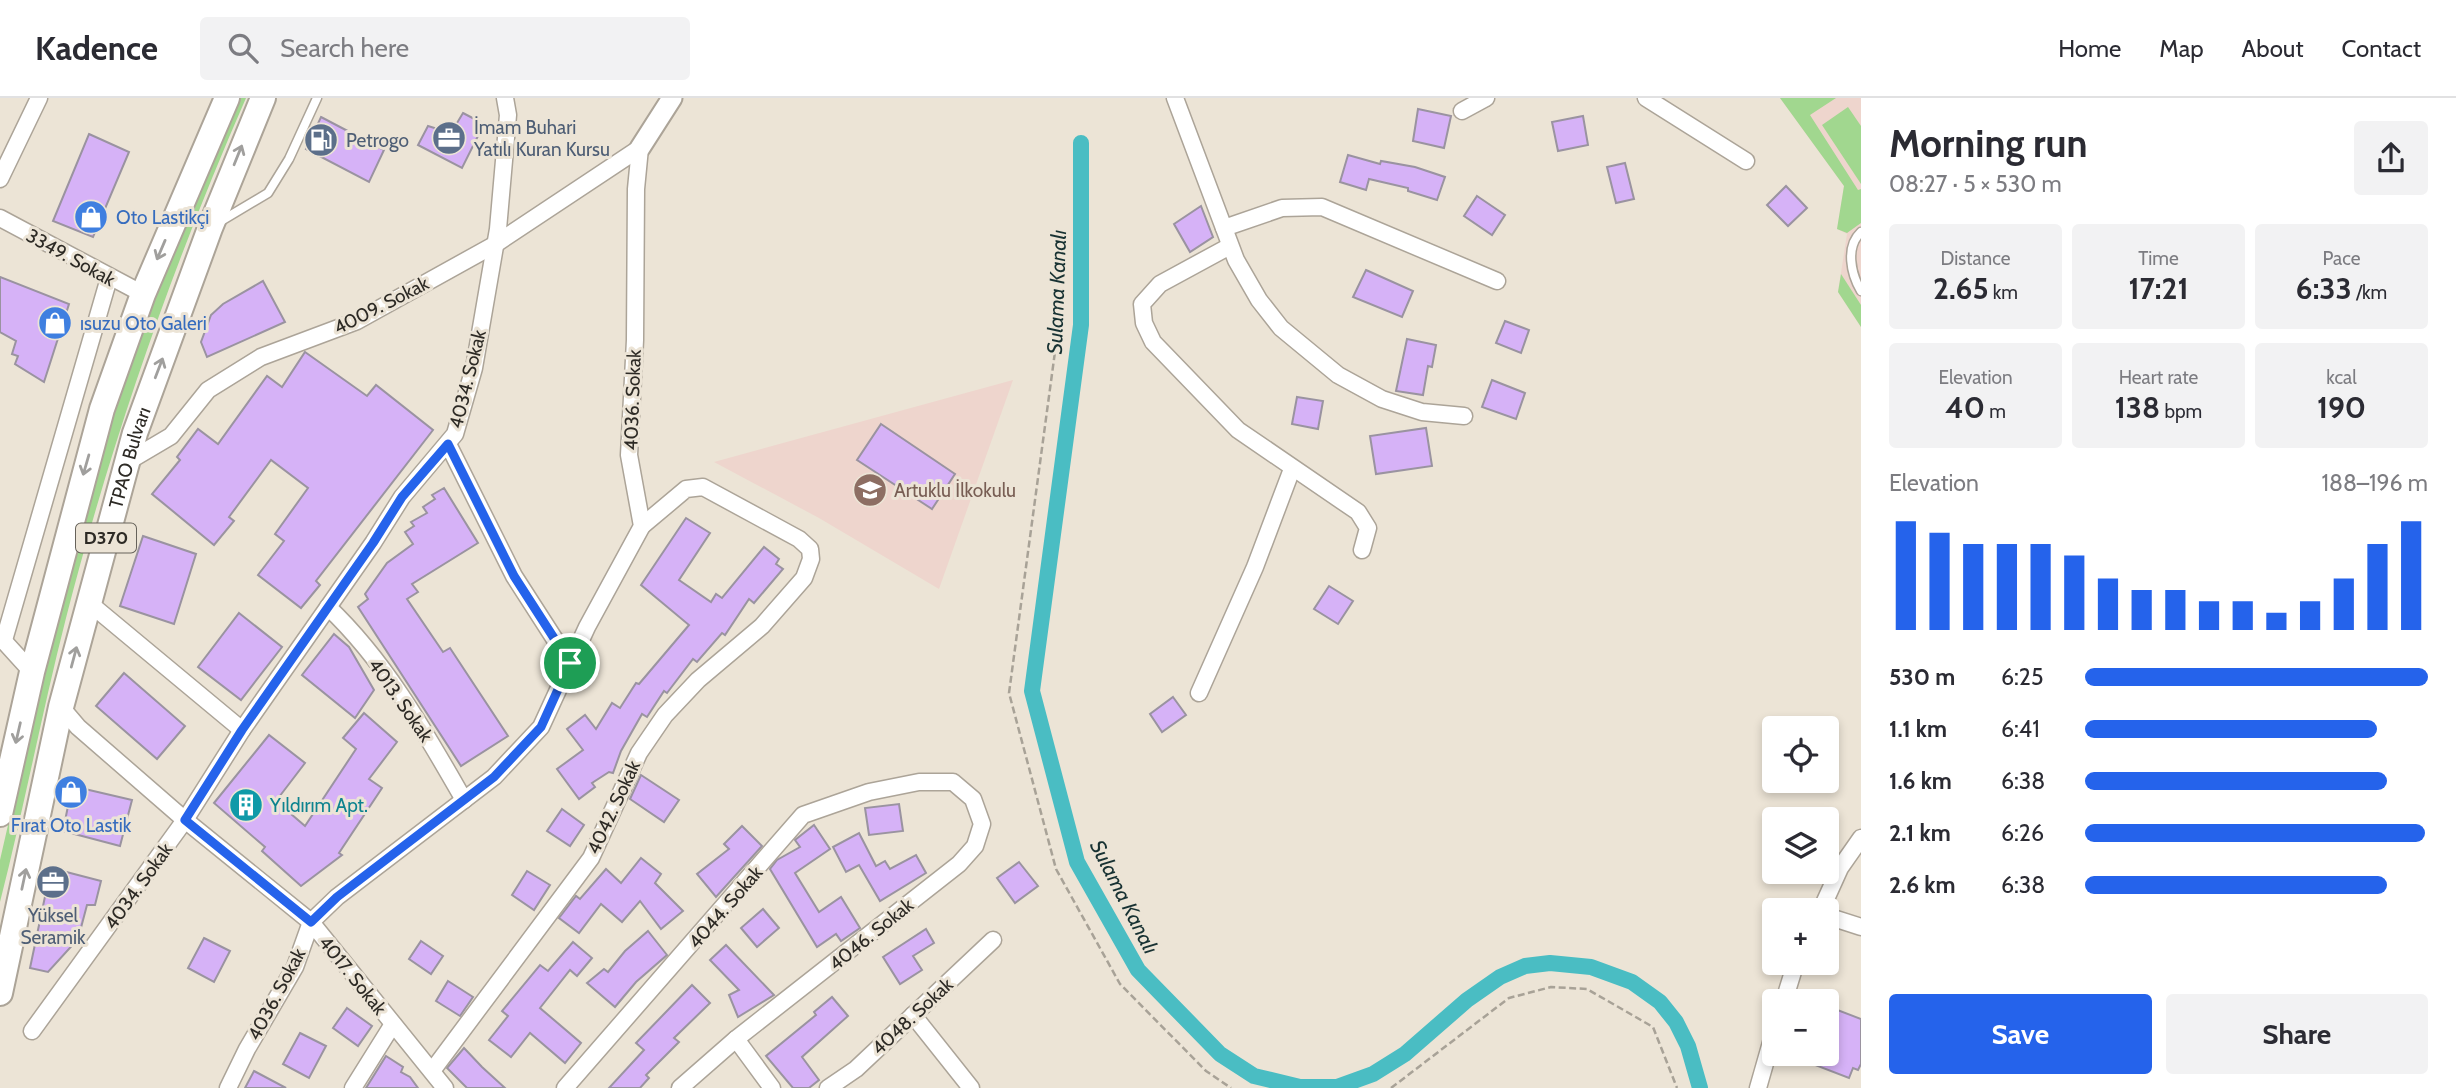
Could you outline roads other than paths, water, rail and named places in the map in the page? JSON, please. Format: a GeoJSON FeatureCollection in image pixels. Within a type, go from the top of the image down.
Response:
{"type":"FeatureCollection","features":[{"type":"Feature","properties":{"kind":"highway","name":"TPAO Bulvarı"},"geometry":{"type":"LineString","coordinates":[[0,814],[32,672],[102,409],[143,294],[227,98]]}},
{"type":"Feature","properties":{"kind":"highway","name":"TPAO Bulvarı"},"geometry":{"type":"LineString","coordinates":[[0,993],[61,707],[127,462],[209,228],[263,98]]}},
{"type":"Feature","properties":{"kind":"street"},"geometry":{"type":"LineString","coordinates":[[0,178],[39,98]]}},
{"type":"Feature","properties":{"kind":"street","name":"4034. Sokak"},"geometry":{"type":"LineString","coordinates":[[32,1031],[185,820],[242,730],[402,497],[455,434],[474,368],[494,245],[508,115],[505,98]]}},
{"type":"Feature","properties":{"kind":"street"},"geometry":{"type":"LineString","coordinates":[[640,148],[672,98]]}},
{"type":"Feature","properties":{"kind":"street"},"geometry":{"type":"LineString","coordinates":[[1175,98],[1230,246],[1259,300],[1282,328],[1320,362],[1382,399],[1422,412],[1464,416]]}},
{"type":"Feature","properties":{"kind":"street"},"geometry":{"type":"LineString","coordinates":[[1462,111],[1486,98]]}},
{"type":"Feature","properties":{"kind":"street"},"geometry":{"type":"LineString","coordinates":[[1646,98],[1746,161]]}},
{"type":"Feature","properties":{"kind":"street","name":"4009. Sokak"},"geometry":{"type":"LineString","coordinates":[[127,462],[172,436],[208,390],[261,357],[357,321],[494,245],[640,148]]}},
{"type":"Feature","properties":{"kind":"street","name":"4036. Sokak"},"geometry":{"type":"LineString","coordinates":[[228,1088],[247,1049],[295,967],[311,922],[337,897],[494,777],[541,727],[570,663],[642,526],[629,455],[635,340],[636,189],[640,148]]}},
{"type":"Feature","properties":{"kind":"street"},"geometry":{"type":"LineString","coordinates":[[1224,228],[1282,208],[1322,207],[1497,281]]}},
{"type":"Feature","properties":{"kind":"street","name":"3349. Sokak"},"geometry":{"type":"LineString","coordinates":[[0,218],[108,278],[143,294]]}},
{"type":"Feature","properties":{"kind":"street"},"geometry":{"type":"LineString","coordinates":[[1230,246],[1160,284],[1142,304],[1144,323],[1153,342],[1238,430],[1358,512],[1368,528],[1362,550]]}},
{"type":"Feature","properties":{"kind":"street"},"geometry":{"type":"LineString","coordinates":[[32,672],[2,638],[108,278]]}},
{"type":"Feature","properties":{"kind":"street"},"geometry":{"type":"LineString","coordinates":[[448,444],[514,576],[570,663]]}},
{"type":"Feature","properties":{"kind":"street"},"geometry":{"type":"LineString","coordinates":[[1199,693],[1255,567],[1292,469]]}},
{"type":"Feature","properties":{"kind":"street","name":"4042. Sokak"},"geometry":{"type":"LineString","coordinates":[[432,1071],[591,858],[639,753],[665,715],[698,680],[762,626],[804,578],[811,559],[810,549],[799,538],[703,486],[686,489],[642,526]]}},
{"type":"Feature","properties":{"kind":"street"},"geometry":{"type":"LineString","coordinates":[[88,602],[242,730]]}},
{"type":"Feature","properties":{"kind":"street","name":"4013. Sokak"},"geometry":{"type":"LineString","coordinates":[[328,607],[349,628],[413,711],[464,800]]}},
{"type":"Feature","properties":{"kind":"street","name":"4017. Sokak"},"geometry":{"type":"LineString","coordinates":[[61,707],[78,727],[185,820],[311,922],[445,1088]]}},
{"type":"Feature","properties":{"kind":"street","name":"4046. Sokak"},"geometry":{"type":"LineString","coordinates":[[680,1088],[736,1039],[948,872],[975,846],[982,824],[973,799],[953,782],[919,782]]}},
{"type":"Feature","properties":{"kind":"street","name":"4044. Sokak"},"geometry":{"type":"LineString","coordinates":[[565,1088],[803,815],[869,792],[919,782]]}},
{"type":"Feature","properties":{"kind":"street"},"geometry":{"type":"LineString","coordinates":[[1826,898],[1840,868],[1861,838]]}},
{"type":"Feature","properties":{"kind":"street"},"geometry":{"type":"LineString","coordinates":[[1839,920],[1861,927]]}},
{"type":"Feature","properties":{"kind":"street","name":"4048. Sokak"},"geometry":{"type":"LineString","coordinates":[[828,1088],[856,1069],[993,940]]}},
{"type":"Feature","properties":{"kind":"street"},"geometry":{"type":"LineString","coordinates":[[913,1015],[971,1088]]}},
{"type":"Feature","properties":{"kind":"street"},"geometry":{"type":"LineString","coordinates":[[354,1088],[393,1024]]}},
{"type":"Feature","properties":{"kind":"street"},"geometry":{"type":"LineString","coordinates":[[736,1039],[772,1088]]}},
{"type":"Feature","properties":{"kind":"street"},"geometry":{"type":"LineString","coordinates":[[1758,1088],[1764,1066]]}},
{"type":"Feature","properties":{"kind":"lane"},"geometry":{"type":"LineString","coordinates":[[209,228],[268,193],[289,159],[317,98]]}},
{"type":"Feature","properties":{"kind":"lane"},"geometry":{"type":"LineString","coordinates":[[1861,232],[1854,240],[1851,253],[1852,276],[1861,290]]}},
{"type":"Feature","properties":{"kind":"waterway","name":"Sulama Kanalı"},"geometry":{"type":"LineString","coordinates":[[1081,143],[1081,325],[1032,691],[1077,862],[1138,970],[1220,1054],[1254,1076],[1300,1087],[1337,1087],[1373,1074],[1405,1054],[1467,1000],[1500,977],[1525,966],[1550,963],[1591,967],[1632,982],[1660,1002],[1676,1022],[1688,1046],[1700,1088]]}},
{"type":"Feature","properties":{"kind":"place","name":"İmam Buhari Yatılı Kuran Kursu"},"geometry":{"type":"Point","coordinates":[449,138]}},
{"type":"Feature","properties":{"kind":"place","name":"Petrogo"},"geometry":{"type":"Point","coordinates":[321,140]}},
{"type":"Feature","properties":{"kind":"place","name":"Oto Lastikçi"},"geometry":{"type":"Point","coordinates":[91,217]}},
{"type":"Feature","properties":{"kind":"place","name":"ısuzu Oto Galeri"},"geometry":{"type":"Point","coordinates":[55,323]}},
{"type":"Feature","properties":{"kind":"place","name":"Artuklu İlkokulu"},"geometry":{"type":"Point","coordinates":[870,490]}},
{"type":"Feature","properties":{"kind":"place","name":"Fırat Oto Lastik"},"geometry":{"type":"Point","coordinates":[71,792]}},
{"type":"Feature","properties":{"kind":"place","name":"Yıldırım Apt."},"geometry":{"type":"Point","coordinates":[246,805]}},
{"type":"Feature","properties":{"kind":"place","name":"Yüksel Seramik"},"geometry":{"type":"Point","coordinates":[53,882]}}]}
